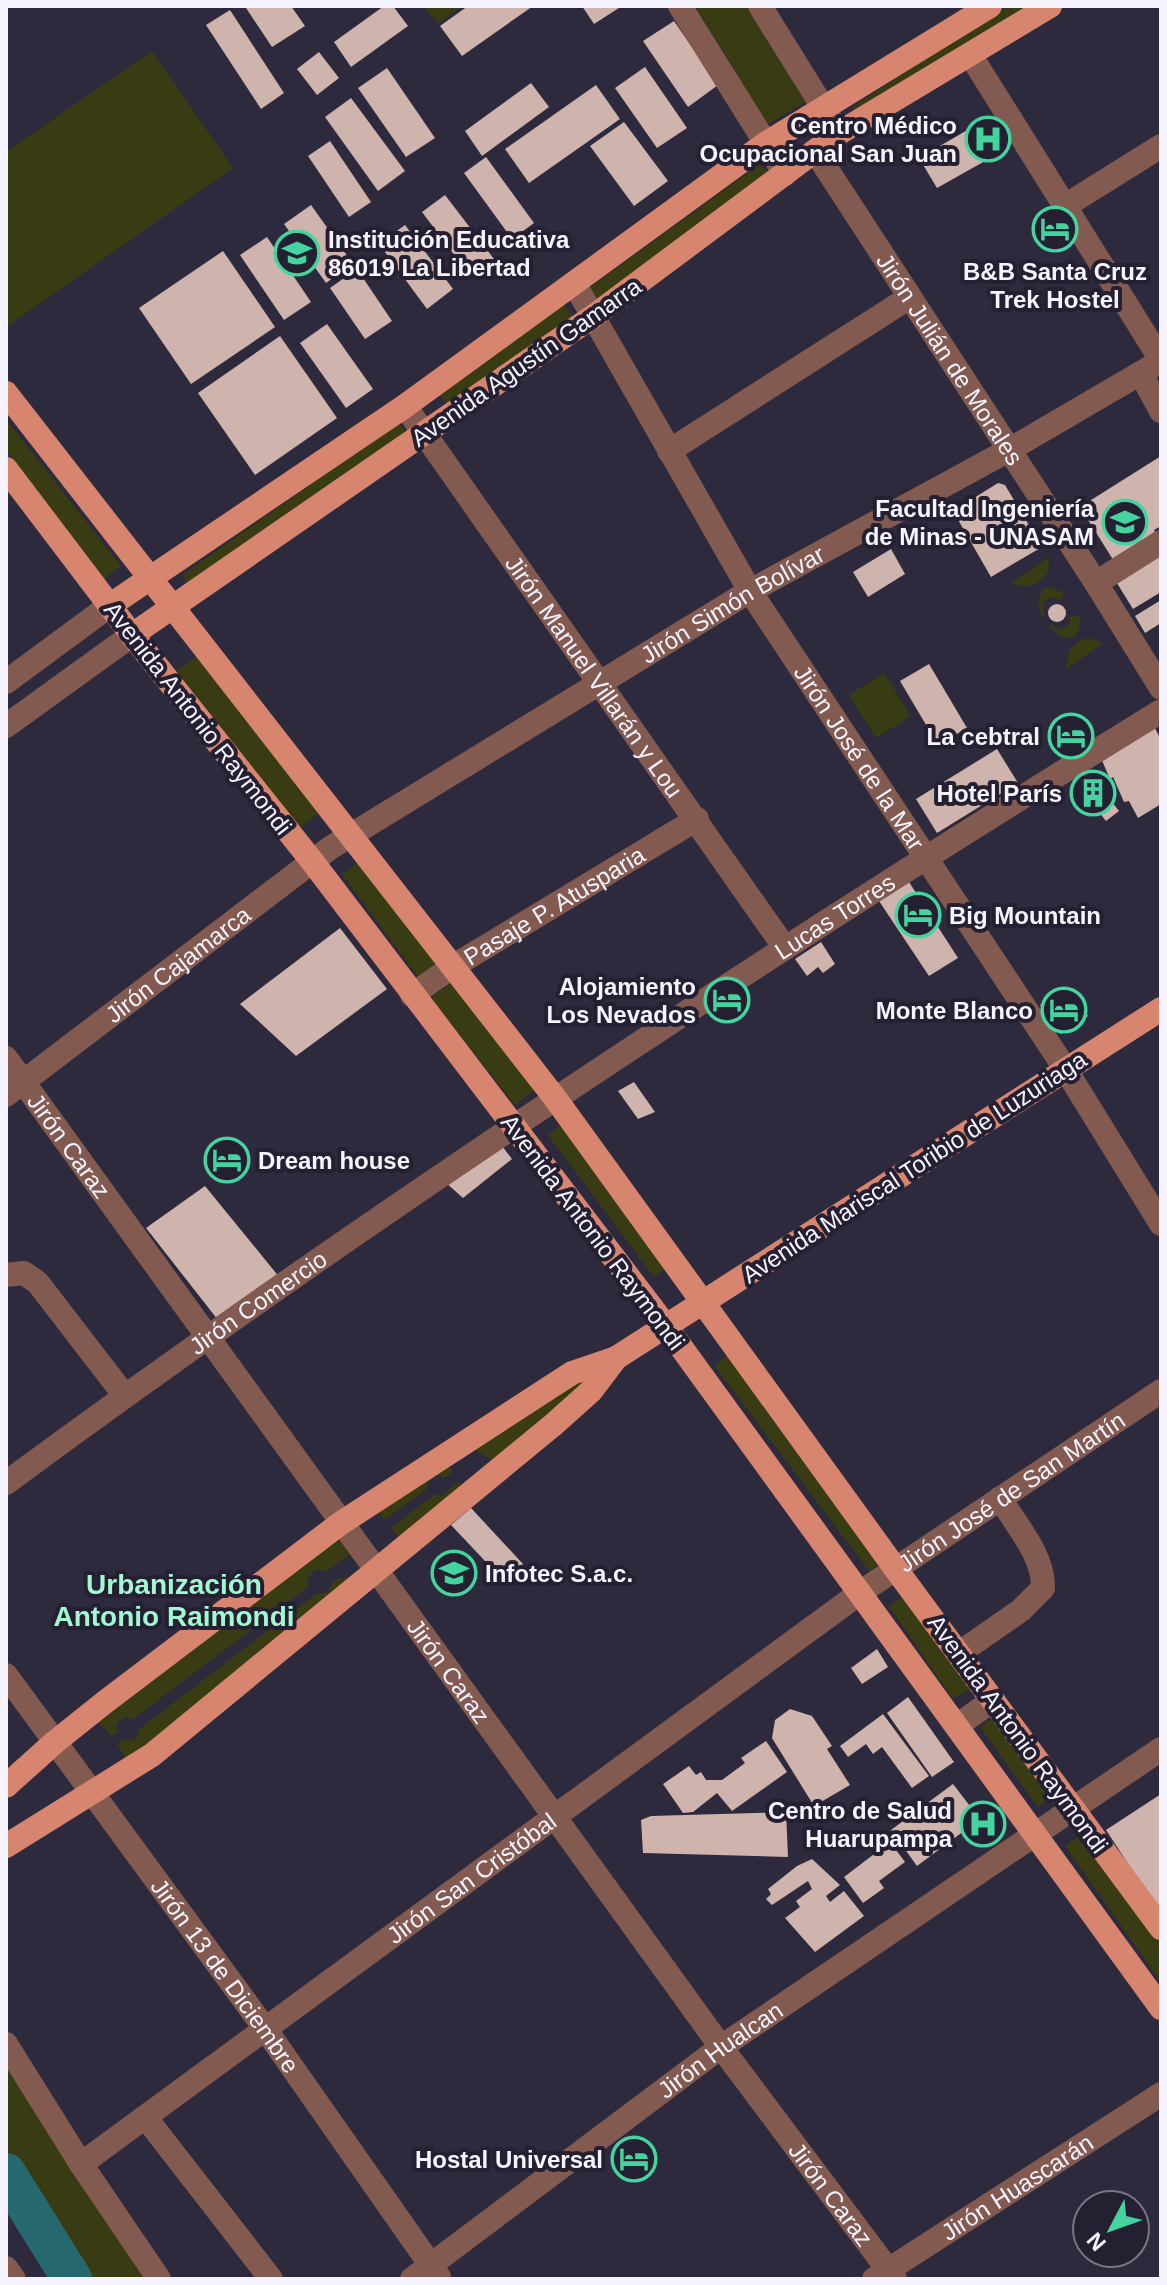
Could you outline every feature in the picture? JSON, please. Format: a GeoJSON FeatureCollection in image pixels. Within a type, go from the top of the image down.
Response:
{"type":"FeatureCollection","features":[{"type":"Feature","properties":{"kind":"main road","name":"Avenida Agustín Gamarra"},"geometry":{"type":"LineString","coordinates":[[109,606],[405,406],[765,144],[990,6]]}},
{"type":"Feature","properties":{"kind":"main road","name":"Avenida Agustín Gamarra"},"geometry":{"type":"LineString","coordinates":[[132,635],[595,315],[839,133],[1050,6]]}},
{"type":"Feature","properties":{"kind":"main road","name":"Avenida Antonio Raymondi"},"geometry":{"type":"LineString","coordinates":[[6,393],[555,1098],[895,1568],[1161,1928]]}},
{"type":"Feature","properties":{"kind":"main road","name":"Avenida Antonio Raymondi"},"geometry":{"type":"LineString","coordinates":[[6,469],[109,606],[312,861],[665,1325],[1161,2008]]}},
{"type":"Feature","properties":{"kind":"main road","name":"Avenida Mariscal Toribio de Luzuriaga"},"geometry":{"type":"LineString","coordinates":[[616,1358],[1161,1009]]}},
{"type":"Feature","properties":{"kind":"main road"},"geometry":{"type":"LineString","coordinates":[[6,1786],[55,1742],[341,1523],[572,1373],[616,1358]]}},
{"type":"Feature","properties":{"kind":"main road"},"geometry":{"type":"LineString","coordinates":[[6,1846],[152,1755],[553,1425],[591,1391],[616,1358]]}},
{"type":"Feature","properties":{"kind":"street"},"geometry":{"type":"LineString","coordinates":[[680,6],[785,174]]}},
{"type":"Feature","properties":{"kind":"street"},"geometry":{"type":"LineString","coordinates":[[760,6],[839,133]]}},
{"type":"Feature","properties":{"kind":"street"},"geometry":{"type":"LineString","coordinates":[[971,56],[1065,206],[1154,365],[1161,411]]}},
{"type":"Feature","properties":{"kind":"street"},"geometry":{"type":"LineString","coordinates":[[1065,206],[1161,146]]}},
{"type":"Feature","properties":{"kind":"street","name":"Jirón Julián de Morales"},"geometry":{"type":"LineString","coordinates":[[815,151],[1161,688]]}},
{"type":"Feature","properties":{"kind":"street","name":"Jirón José de la Mar"},"geometry":{"type":"LineString","coordinates":[[574,283],[750,591],[1066,1070],[1161,1224]]}},
{"type":"Feature","properties":{"kind":"street"},"geometry":{"type":"LineString","coordinates":[[669,451],[910,297]]}},
{"type":"Feature","properties":{"kind":"street","name":"Jirón Simón Bolívar"},"geometry":{"type":"LineString","coordinates":[[351,835],[750,591],[1009,450],[1154,365]]}},
{"type":"Feature","properties":{"kind":"street","name":"Jirón Manuel Villarán y Lou"},"geometry":{"type":"LineString","coordinates":[[405,406],[785,948]]}},
{"type":"Feature","properties":{"kind":"street"},"geometry":{"type":"LineString","coordinates":[[1096,583],[1161,542]]}},
{"type":"Feature","properties":{"kind":"street","name":"Avenida Agustín Gamarra"},"geometry":{"type":"LineString","coordinates":[[6,682],[109,606]]}},
{"type":"Feature","properties":{"kind":"street","name":"Avenida Agustín Gamarra"},"geometry":{"type":"LineString","coordinates":[[6,726],[132,635]]}},
{"type":"Feature","properties":{"kind":"street","name":"Lucas Torres"},"geometry":{"type":"LineString","coordinates":[[512,1125],[926,856],[1161,711]]}},
{"type":"Feature","properties":{"kind":"street","name":"Pasaje P. Atusparia"},"geometry":{"type":"LineString","coordinates":[[412,995],[452,967],[697,819]]}},
{"type":"Feature","properties":{"kind":"street","name":"Jirón Cajamarca"},"geometry":{"type":"LineString","coordinates":[[14,1088],[312,861],[351,835]]}},
{"type":"Feature","properties":{"kind":"street","name":"Jirón Caraz"},"geometry":{"type":"LineString","coordinates":[[6,1058],[14,1088],[208,1335],[886,2276]]}},
{"type":"Feature","properties":{"kind":"street","name":"Jirón Comercio"},"geometry":{"type":"LineString","coordinates":[[6,1483],[208,1335],[512,1125]]}},
{"type":"Feature","properties":{"kind":"street"},"geometry":{"type":"LineString","coordinates":[[6,1275],[24,1273],[38,1283],[125,1396]]}},
{"type":"Feature","properties":{"kind":"street","name":"Jirón José de San Martín"},"geometry":{"type":"LineString","coordinates":[[861,1592],[1000,1498],[1158,1401]]}},
{"type":"Feature","properties":{"kind":"street"},"geometry":{"type":"LineString","coordinates":[[958,1654],[1021,1610],[1043,1588],[1043,1573],[1037,1559],[1000,1498]]}},
{"type":"Feature","properties":{"kind":"street","name":"Jirón San Cristóbal"},"geometry":{"type":"LineString","coordinates":[[81,2164],[861,1592]]}},
{"type":"Feature","properties":{"kind":"street","name":"Jirón 13 de Diciembre"},"geometry":{"type":"LineString","coordinates":[[6,1675],[266,2030],[428,2275]]}},
{"type":"Feature","properties":{"kind":"street"},"geometry":{"type":"LineString","coordinates":[[958,1725],[993,1700]]}},
{"type":"Feature","properties":{"kind":"street","name":"Jirón Hualcan"},"geometry":{"type":"LineString","coordinates":[[428,2275],[721,2047],[1161,1749]]}},
{"type":"Feature","properties":{"kind":"street"},"geometry":{"type":"LineString","coordinates":[[6,2044],[81,2164],[159,2279]]}},
{"type":"Feature","properties":{"kind":"street","name":"Jirón Huascarán"},"geometry":{"type":"LineString","coordinates":[[886,2276],[1161,2094]]}},
{"type":"Feature","properties":{"kind":"street"},"geometry":{"type":"LineString","coordinates":[[146,2118],[271,2279]]}},
{"type":"Feature","properties":{"kind":"street"},"geometry":{"type":"LineString","coordinates":[[6,2268],[14,2279]]}},
{"type":"Feature","properties":{"kind":"green space"},"geometry":{"type":"Polygon","coordinates":[[[424,6],[463,6],[438,24],[424,6]]]}},
{"type":"Feature","properties":{"kind":"green space"},"geometry":{"type":"Polygon","coordinates":[[[695,6],[746,6],[805,102],[768,124],[695,6]]]}},
{"type":"Feature","properties":{"kind":"green space"},"geometry":{"type":"Polygon","coordinates":[[[1009,6],[1040,6],[858,119],[852,107],[1009,6]]]}},
{"type":"Feature","properties":{"kind":"green space"},"geometry":{"type":"Polygon","coordinates":[[[152,51],[233,168],[6,327],[6,152],[152,51]]]}},
{"type":"Feature","properties":{"kind":"green space"},"geometry":{"type":"Polygon","coordinates":[[[760,164],[773,177],[601,302],[589,288],[760,164]]]}},
{"type":"Feature","properties":{"kind":"green space"},"geometry":{"type":"Polygon","coordinates":[[[563,304],[576,319],[449,409],[440,393],[563,304]]]}},
{"type":"Feature","properties":{"kind":"green space"},"geometry":{"type":"Polygon","coordinates":[[[6,419],[121,566],[104,579],[6,450],[6,419]]]}},
{"type":"Feature","properties":{"kind":"green space"},"geometry":{"type":"Polygon","coordinates":[[[399,423],[409,436],[192,591],[182,575],[399,423]]]}},
{"type":"Feature","properties":{"kind":"green space"},"geometry":{"type":"Polygon","coordinates":[[[1049,557],[1048,572],[1040,581],[1027,586],[1011,583],[1049,557]]]}},
{"type":"Feature","properties":{"kind":"green space"},"geometry":{"type":"Polygon","coordinates":[[[1048,587],[1065,593],[1060,600],[1053,597],[1045,601],[1045,615],[1042,617],[1038,601],[1043,589],[1048,587]]]}},
{"type":"Feature","properties":{"kind":"green space"},"geometry":{"type":"Polygon","coordinates":[[[1070,616],[1080,616],[1080,627],[1074,637],[1063,637],[1048,627],[1051,624],[1059,630],[1070,624],[1070,616]]]}},
{"type":"Feature","properties":{"kind":"green space"},"geometry":{"type":"Polygon","coordinates":[[[1089,638],[1103,643],[1066,669],[1069,650],[1080,640],[1089,638]]]}},
{"type":"Feature","properties":{"kind":"green space"},"geometry":{"type":"Polygon","coordinates":[[[200,653],[323,811],[298,828],[177,671],[200,653]]]}},
{"type":"Feature","properties":{"kind":"green space"},"geometry":{"type":"Polygon","coordinates":[[[884,673],[911,716],[876,738],[849,695],[884,673]]]}},
{"type":"Feature","properties":{"kind":"green space"},"geometry":{"type":"Polygon","coordinates":[[[364,858],[441,965],[419,978],[342,874],[364,858]]]}},
{"type":"Feature","properties":{"kind":"green space"},"geometry":{"type":"Polygon","coordinates":[[[457,978],[540,1085],[515,1105],[431,998],[457,978]]]}},
{"type":"Feature","properties":{"kind":"green space"},"geometry":{"type":"Polygon","coordinates":[[[567,1121],[672,1264],[654,1277],[548,1135],[567,1121]]]}},
{"type":"Feature","properties":{"kind":"green space"},"geometry":{"type":"Polygon","coordinates":[[[733,1352],[881,1563],[869,1571],[714,1365],[733,1352]]]}},
{"type":"Feature","properties":{"kind":"green space"},"geometry":{"type":"Polygon","coordinates":[[[613,1360],[502,1466],[465,1444],[613,1360]]]}},
{"type":"Feature","properties":{"kind":"green space"},"geometry":{"type":"Polygon","coordinates":[[[443,1459],[453,1472],[444,1478],[438,1475],[428,1482],[426,1490],[384,1520],[372,1504],[443,1459]]]}},
{"type":"Feature","properties":{"kind":"green space"},"geometry":{"type":"Polygon","coordinates":[[[458,1482],[470,1491],[405,1545],[391,1528],[435,1494],[441,1496],[458,1482]]]}},
{"type":"Feature","properties":{"kind":"green space"},"geometry":{"type":"Polygon","coordinates":[[[333,1530],[352,1553],[326,1572],[320,1569],[312,1572],[307,1581],[309,1586],[132,1720],[127,1717],[120,1720],[116,1726],[118,1732],[112,1736],[95,1719],[333,1530]]]}},
{"type":"Feature","properties":{"kind":"green space"},"geometry":{"type":"Polygon","coordinates":[[[339,1578],[366,1578],[130,1767],[117,1744],[124,1739],[135,1740],[139,1729],[316,1594],[328,1593],[332,1583],[339,1578]]]}},
{"type":"Feature","properties":{"kind":"green space"},"geometry":{"type":"Polygon","coordinates":[[[906,1595],[973,1688],[953,1699],[889,1606],[906,1595]]]}},
{"type":"Feature","properties":{"kind":"green space"},"geometry":{"type":"Polygon","coordinates":[[[997,1715],[1055,1794],[1038,1807],[980,1727],[997,1715]]]}},
{"type":"Feature","properties":{"kind":"green space"},"geometry":{"type":"Polygon","coordinates":[[[1086,1831],[1161,1936],[1161,1982],[1065,1846],[1086,1831]]]}},
{"type":"Feature","properties":{"kind":"green space"},"geometry":{"type":"Polygon","coordinates":[[[6,2056],[149,2279],[86,2279],[6,2155],[6,2056]]]}},
{"type":"Feature","properties":{"kind":"building"},"geometry":{"type":"Polygon","coordinates":[[[291,6],[305,26],[272,47],[246,8],[291,6]]]}},
{"type":"Feature","properties":{"kind":"building"},"geometry":{"type":"Polygon","coordinates":[[[384,6],[393,6],[408,26],[351,67],[334,42],[384,6]]]}},
{"type":"Feature","properties":{"kind":"building"},"geometry":{"type":"Polygon","coordinates":[[[468,6],[533,6],[462,56],[440,26],[468,6]]]}},
{"type":"Feature","properties":{"kind":"building"},"geometry":{"type":"Polygon","coordinates":[[[582,6],[622,6],[594,24],[582,6]]]}},
{"type":"Feature","properties":{"kind":"building"},"geometry":{"type":"Polygon","coordinates":[[[230,10],[284,93],[261,109],[206,25],[230,10]]]}},
{"type":"Feature","properties":{"kind":"building"},"geometry":{"type":"Polygon","coordinates":[[[674,21],[718,85],[688,107],[643,41],[674,21]]]}},
{"type":"Feature","properties":{"kind":"building"},"geometry":{"type":"Polygon","coordinates":[[[319,52],[339,78],[317,95],[297,69],[319,52]]]}},
{"type":"Feature","properties":{"kind":"building"},"geometry":{"type":"Polygon","coordinates":[[[645,67],[687,128],[657,148],[615,88],[645,67]]]}},
{"type":"Feature","properties":{"kind":"building"},"geometry":{"type":"Polygon","coordinates":[[[387,68],[435,138],[406,157],[358,88],[387,68]]]}},
{"type":"Feature","properties":{"kind":"building"},"geometry":{"type":"Polygon","coordinates":[[[531,83],[549,107],[482,156],[465,131],[531,83]]]}},
{"type":"Feature","properties":{"kind":"building"},"geometry":{"type":"Polygon","coordinates":[[[596,85],[620,119],[529,183],[505,149],[596,85]]]}},
{"type":"Feature","properties":{"kind":"building"},"geometry":{"type":"Polygon","coordinates":[[[351,98],[405,171],[378,191],[325,117],[351,98]]]}},
{"type":"Feature","properties":{"kind":"building"},"geometry":{"type":"Polygon","coordinates":[[[983,121],[1001,152],[937,188],[919,158],[983,121]]]}},
{"type":"Feature","properties":{"kind":"building"},"geometry":{"type":"Polygon","coordinates":[[[624,122],[668,181],[634,206],[590,146],[624,122]]]}},
{"type":"Feature","properties":{"kind":"building"},"geometry":{"type":"Polygon","coordinates":[[[330,141],[371,202],[349,217],[308,156],[330,141]]]}},
{"type":"Feature","properties":{"kind":"building"},"geometry":{"type":"Polygon","coordinates":[[[486,157],[534,223],[512,239],[464,173],[486,157]]]}},
{"type":"Feature","properties":{"kind":"building"},"geometry":{"type":"Polygon","coordinates":[[[445,195],[494,259],[471,277],[422,212],[445,195]]]}},
{"type":"Feature","properties":{"kind":"building"},"geometry":{"type":"Polygon","coordinates":[[[311,205],[353,264],[326,283],[284,224],[311,205]]]}},
{"type":"Feature","properties":{"kind":"building"},"geometry":{"type":"Polygon","coordinates":[[[405,225],[453,289],[427,309],[379,244],[405,225]]]}},
{"type":"Feature","properties":{"kind":"building"},"geometry":{"type":"Polygon","coordinates":[[[267,237],[311,302],[284,320],[240,255],[267,237]]]}},
{"type":"Feature","properties":{"kind":"building"},"geometry":{"type":"Polygon","coordinates":[[[223,251],[275,327],[191,384],[139,308],[223,251]]]}},
{"type":"Feature","properties":{"kind":"building"},"geometry":{"type":"Polygon","coordinates":[[[357,269],[392,321],[365,339],[330,288],[357,269]]]}},
{"type":"Feature","properties":{"kind":"building"},"geometry":{"type":"Polygon","coordinates":[[[327,324],[373,389],[346,408],[300,343],[327,324]]]}},
{"type":"Feature","properties":{"kind":"building"},"geometry":{"type":"Polygon","coordinates":[[[280,336],[337,418],[255,475],[198,393],[280,336]]]}},
{"type":"Feature","properties":{"kind":"building","name":"Facultad Ingeniería de Minas - UNASAM"},"geometry":{"type":"Polygon","coordinates":[[[1161,456],[1161,526],[1154,530],[1159,539],[1117,566],[1080,507],[1161,456]]]}},
{"type":"Feature","properties":{"kind":"building"},"geometry":{"type":"Polygon","coordinates":[[[998,483],[1005,485],[1042,547],[991,577],[953,511],[998,483]]]}},
{"type":"Feature","properties":{"kind":"building"},"geometry":{"type":"Polygon","coordinates":[[[891,549],[905,574],[868,597],[853,572],[891,549]]]}},
{"type":"Feature","properties":{"kind":"building"},"geometry":{"type":"Polygon","coordinates":[[[1158,553],[1161,559],[1161,592],[1133,609],[1115,580],[1158,553]]]}},
{"type":"Feature","properties":{"kind":"building"},"geometry":{"type":"Polygon","coordinates":[[[1161,600],[1161,623],[1145,633],[1135,616],[1161,600]]]}},
{"type":"Feature","properties":{"kind":"building"},"geometry":{"type":"Polygon","coordinates":[[[1057,604],[1066,613],[1057,622],[1048,613],[1057,604]]]}},
{"type":"Feature","properties":{"kind":"building"},"geometry":{"type":"Polygon","coordinates":[[[929,664],[967,728],[938,745],[900,681],[929,664]]]}},
{"type":"Feature","properties":{"kind":"building"},"geometry":{"type":"Polygon","coordinates":[[[1154,726],[1161,740],[1161,804],[1138,818],[1129,801],[1124,802],[1100,756],[1154,726]]]}},
{"type":"Feature","properties":{"kind":"building"},"geometry":{"type":"Polygon","coordinates":[[[997,749],[1018,783],[937,833],[916,799],[997,749]]]}},
{"type":"Feature","properties":{"kind":"building","name":"Hotel París"},"geometry":{"type":"Polygon","coordinates":[[[1092,775],[1110,804],[1112,802],[1119,811],[1106,821],[1098,811],[1095,813],[1077,785],[1092,775]]]}},
{"type":"Feature","properties":{"kind":"building"},"geometry":{"type":"Polygon","coordinates":[[[909,882],[958,958],[929,976],[879,901],[909,882]]]}},
{"type":"Feature","properties":{"kind":"building"},"geometry":{"type":"Polygon","coordinates":[[[340,928],[387,989],[296,1056],[240,1004],[340,928]]]}},
{"type":"Feature","properties":{"kind":"building"},"geometry":{"type":"Polygon","coordinates":[[[821,942],[835,964],[823,973],[818,967],[807,976],[795,959],[821,942]]]}},
{"type":"Feature","properties":{"kind":"building","name":"Monte Blanco"},"geometry":{"type":"Polygon","coordinates":[[[1067,988],[1088,1016],[1061,1034],[1040,1005],[1067,988]]]}},
{"type":"Feature","properties":{"kind":"building"},"geometry":{"type":"Polygon","coordinates":[[[634,1082],[655,1112],[638,1119],[618,1091],[634,1082]]]}},
{"type":"Feature","properties":{"kind":"building"},"geometry":{"type":"Polygon","coordinates":[[[499,1142],[512,1159],[463,1198],[445,1182],[499,1142]]]}},
{"type":"Feature","properties":{"kind":"building"},"geometry":{"type":"Polygon","coordinates":[[[205,1186],[280,1278],[218,1320],[146,1228],[205,1186]]]}},
{"type":"Feature","properties":{"kind":"building"},"geometry":{"type":"Polygon","coordinates":[[[471,1508],[523,1564],[503,1580],[451,1525],[471,1508]]]}},
{"type":"Feature","properties":{"kind":"building"},"geometry":{"type":"Polygon","coordinates":[[[877,1649],[888,1667],[862,1684],[851,1668],[877,1649]]]}},
{"type":"Feature","properties":{"kind":"building"},"geometry":{"type":"Polygon","coordinates":[[[908,1697],[954,1762],[932,1777],[887,1713],[908,1697]]]}},
{"type":"Feature","properties":{"kind":"building"},"geometry":{"type":"Polygon","coordinates":[[[790,1709],[812,1716],[832,1746],[827,1749],[850,1785],[814,1806],[772,1738],[775,1720],[790,1709]]]}},
{"type":"Feature","properties":{"kind":"building"},"geometry":{"type":"Polygon","coordinates":[[[883,1714],[929,1776],[912,1788],[882,1747],[873,1754],[866,1744],[848,1757],[840,1746],[883,1714]]]}},
{"type":"Feature","properties":{"kind":"building"},"geometry":{"type":"Polygon","coordinates":[[[766,1741],[787,1772],[732,1811],[717,1793],[693,1812],[683,1813],[663,1784],[689,1766],[696,1775],[701,1772],[706,1780],[722,1780],[745,1763],[741,1758],[766,1741]]]}},
{"type":"Feature","properties":{"kind":"building"},"geometry":{"type":"Polygon","coordinates":[[[953,1784],[980,1819],[917,1866],[891,1830],[953,1784]]]}},
{"type":"Feature","properties":{"kind":"building"},"geometry":{"type":"Polygon","coordinates":[[[1161,1794],[1161,1914],[1106,1830],[1161,1794]]]}},
{"type":"Feature","properties":{"kind":"building"},"geometry":{"type":"Polygon","coordinates":[[[786,1812],[788,1857],[643,1853],[641,1820],[651,1816],[786,1812]]]}},
{"type":"Feature","properties":{"kind":"building"},"geometry":{"type":"Polygon","coordinates":[[[890,1842],[905,1862],[879,1881],[884,1888],[863,1903],[844,1877],[890,1842]]]}},
{"type":"Feature","properties":{"kind":"building"},"geometry":{"type":"Polygon","coordinates":[[[812,1859],[840,1885],[826,1896],[830,1902],[844,1891],[864,1916],[815,1952],[785,1918],[800,1907],[796,1901],[812,1889],[808,1881],[772,1905],[766,1899],[771,1894],[768,1889],[797,1866],[812,1859]]]}},
{"type":"Feature","properties":{"kind":"waterway"},"geometry":{"type":"LineString","coordinates":[[6,2173],[72,2279]]}},
{"type":"Feature","properties":{"kind":"place","name":"Centro Médico Ocupacional San Juan"},"geometry":{"type":"Point","coordinates":[988,139]}},
{"type":"Feature","properties":{"kind":"place","name":"B&B Santa Cruz Trek Hostel"},"geometry":{"type":"Point","coordinates":[1055,229]}},
{"type":"Feature","properties":{"kind":"place","name":"Institución Educativa 86019 La Libertad"},"geometry":{"type":"Point","coordinates":[297,253]}},
{"type":"Feature","properties":{"kind":"place","name":"Facultad Ingeniería de Minas - UNASAM"},"geometry":{"type":"Point","coordinates":[1125,522]}},
{"type":"Feature","properties":{"kind":"place","name":"La cebtral"},"geometry":{"type":"Point","coordinates":[1071,736]}},
{"type":"Feature","properties":{"kind":"place","name":"Hotel París"},"geometry":{"type":"Point","coordinates":[1093,793]}},
{"type":"Feature","properties":{"kind":"place","name":"Big Mountain"},"geometry":{"type":"Point","coordinates":[918,915]}},
{"type":"Feature","properties":{"kind":"place","name":"Alojamiento Los Nevados"},"geometry":{"type":"Point","coordinates":[727,1000]}},
{"type":"Feature","properties":{"kind":"place","name":"Monte Blanco"},"geometry":{"type":"Point","coordinates":[1064,1010]}},
{"type":"Feature","properties":{"kind":"place","name":"Dream house"},"geometry":{"type":"Point","coordinates":[227,1160]}},
{"type":"Feature","properties":{"kind":"place","name":"Infotec S.a.c."},"geometry":{"type":"Point","coordinates":[454,1573]}},
{"type":"Feature","properties":{"kind":"place","name":"Centro de Salud Huarupampa"},"geometry":{"type":"Point","coordinates":[983,1824]}},
{"type":"Feature","properties":{"kind":"place","name":"Hostal Universal"},"geometry":{"type":"Point","coordinates":[634,2159]}},
{"type":"Feature","properties":{"kind":"district","name":"Urbanización Antonio Raimondi"},"geometry":{"type":"Point","coordinates":[174,1600]}}]}
